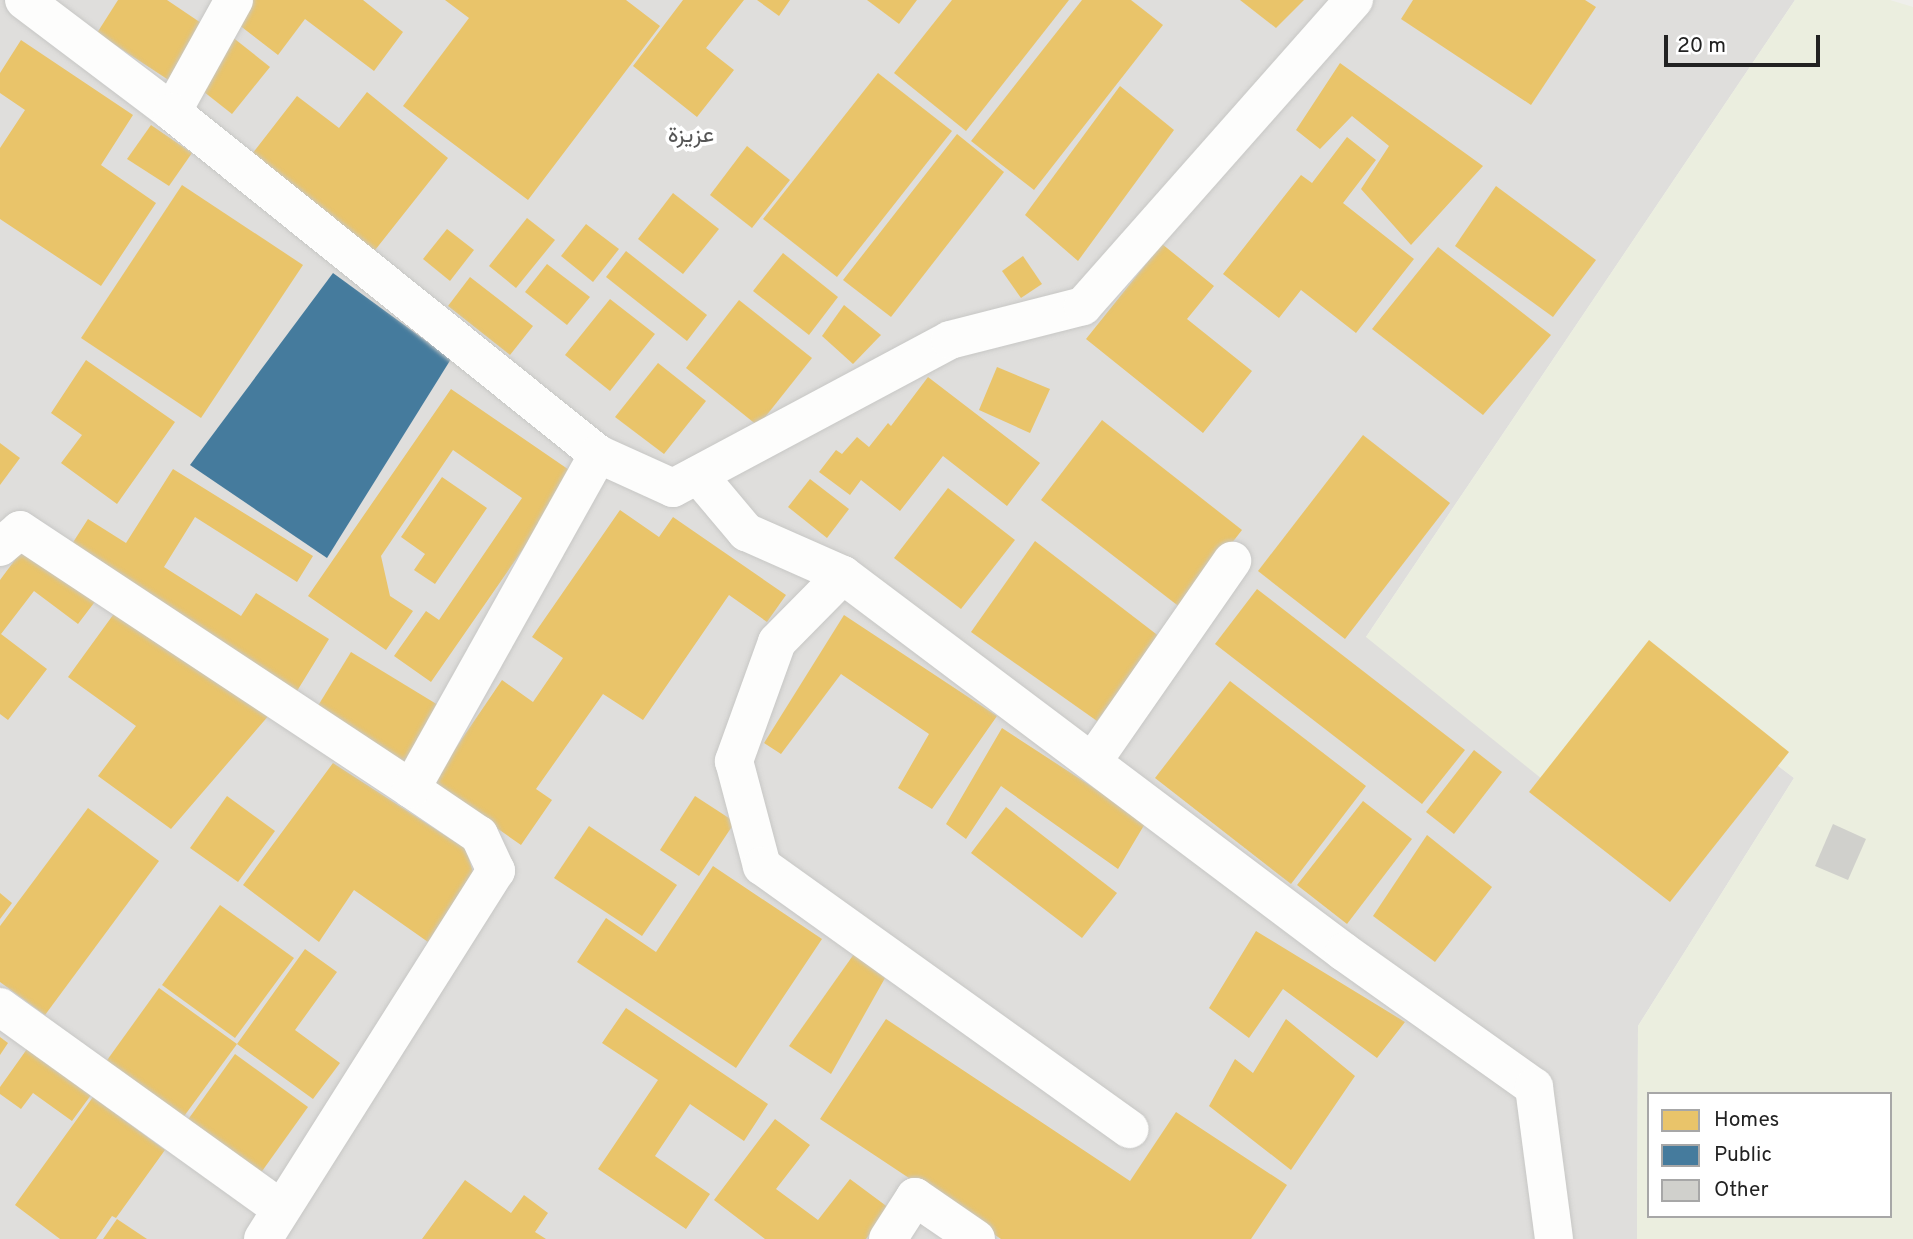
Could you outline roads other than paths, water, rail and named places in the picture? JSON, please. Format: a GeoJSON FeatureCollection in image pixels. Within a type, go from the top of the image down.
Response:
{"type":"FeatureCollection","features":[{"type":"Feature","properties":{"kind":"street"},"geometry":{"type":"LineString","coordinates":[[24,0],[172,112],[598,454],[673,488],[950,340],[1083,306],[1354,0]]}},
{"type":"Feature","properties":{"kind":"street"},"geometry":{"type":"LineString","coordinates":[[172,112],[234,0]]}},
{"type":"Feature","properties":{"kind":"street"},"geometry":{"type":"LineString","coordinates":[[411,789],[598,454]]}},
{"type":"Feature","properties":{"kind":"street"},"geometry":{"type":"LineString","coordinates":[[698,475],[746,532],[843,575],[1344,952],[1534,1087],[1554,1239]]}},
{"type":"Feature","properties":{"kind":"street"},"geometry":{"type":"LineString","coordinates":[[0,547],[20,530],[479,835],[496,871],[272,1224],[0,1007]]}},
{"type":"Feature","properties":{"kind":"street"},"geometry":{"type":"LineString","coordinates":[[1093,761],[1232,561]]}},
{"type":"Feature","properties":{"kind":"street"},"geometry":{"type":"LineString","coordinates":[[843,575],[777,642],[734,761],[762,866],[1129,1129]]}},
{"type":"Feature","properties":{"kind":"street"},"geometry":{"type":"LineString","coordinates":[[888,1239],[915,1197],[976,1239]]}},
{"type":"Feature","properties":{"kind":"district","name":"عزيزة"},"geometry":{"type":"Point","coordinates":[691,137]}}]}
